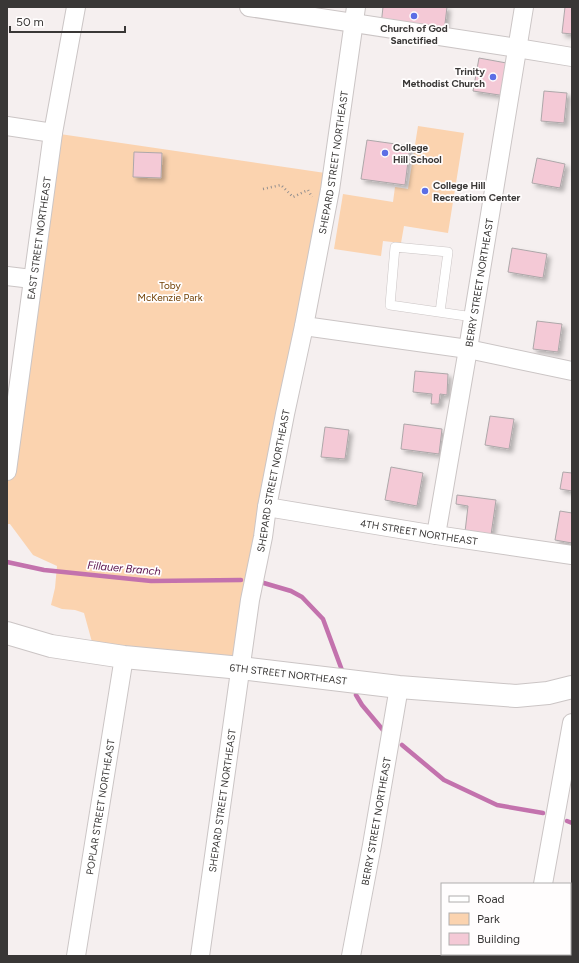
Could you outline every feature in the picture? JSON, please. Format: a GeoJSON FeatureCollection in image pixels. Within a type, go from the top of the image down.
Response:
{"type":"FeatureCollection","features":[{"type":"Feature","properties":{"kind":"street","name":"EAST STREET NORTHEAST"},"geometry":{"type":"LineString","coordinates":[[7,471],[53,133],[76,7]]}},
{"type":"Feature","properties":{"kind":"street"},"geometry":{"type":"LineString","coordinates":[[249,7],[355,15],[572,58]]}},
{"type":"Feature","properties":{"kind":"street","name":"BERRY STREET NORTHEAST"},"geometry":{"type":"LineString","coordinates":[[436,535],[524,7]]}},
{"type":"Feature","properties":{"kind":"street","name":"SHEPARD STREET NORTHEAST"},"geometry":{"type":"LineString","coordinates":[[200,956],[250,600],[263,537],[267,507],[328,206],[355,15]]}},
{"type":"Feature","properties":{"kind":"street"},"geometry":{"type":"LineString","coordinates":[[7,126],[53,133]]}},
{"type":"Feature","properties":{"kind":"street"},"geometry":{"type":"LineString","coordinates":[[7,276],[32,279]]}},
{"type":"Feature","properties":{"kind":"street"},"geometry":{"type":"LineString","coordinates":[[304,326],[468,349],[572,371]]}},
{"type":"Feature","properties":{"kind":"street","name":"4TH STREET NORTHEAST"},"geometry":{"type":"LineString","coordinates":[[267,507],[436,535],[572,554]]}},
{"type":"Feature","properties":{"kind":"street","name":"6TH STREET NORTHEAST"},"geometry":{"type":"LineString","coordinates":[[7,634],[51,646],[124,657],[240,668],[399,687],[516,696],[548,693],[572,688]]}},
{"type":"Feature","properties":{"kind":"street","name":"POPLAR STREET NORTHEAST"},"geometry":{"type":"LineString","coordinates":[[76,956],[124,657]]}},
{"type":"Feature","properties":{"kind":"street","name":"BERRY STREET NORTHEAST"},"geometry":{"type":"LineString","coordinates":[[351,956],[399,687]]}},
{"type":"Feature","properties":{"kind":"street"},"geometry":{"type":"LineString","coordinates":[[543,883],[572,723]]}},
{"type":"Feature","properties":{"kind":"lane"},"geometry":{"type":"LineString","coordinates":[[440,312],[448,252],[395,247],[390,305],[473,317]]}},
{"type":"Feature","properties":{"kind":"path"},"geometry":{"type":"LineString","coordinates":[[263,189],[281,185],[293,196],[308,190],[313,200],[328,206]]}},
{"type":"Feature","properties":{"kind":"green space","name":"College Hill Recreatiom Center"},"geometry":{"type":"Polygon","coordinates":[[[418,126],[464,133],[448,233],[404,226],[401,243],[383,241],[381,256],[334,249],[343,194],[393,202],[395,187],[408,189],[418,126]]]}},
{"type":"Feature","properties":{"kind":"green space","name":"Toby McKenzie Park"},"geometry":{"type":"Polygon","coordinates":[[[53,133],[332,174],[241,668],[95,653],[84,613],[75,610],[62,609],[51,605],[55,588],[57,566],[33,555],[10,524],[7,524],[7,471],[53,133]]]}},
{"type":"Feature","properties":{"kind":"building","name":"Church of God Sanctified"},"geometry":{"type":"Polygon","coordinates":[[[383,7],[447,7],[444,32],[381,25],[383,7]]]}},
{"type":"Feature","properties":{"kind":"building"},"geometry":{"type":"Polygon","coordinates":[[[565,7],[572,7],[572,34],[562,33],[565,7]]]}},
{"type":"Feature","properties":{"kind":"building","name":"Trinity Methodist Church"},"geometry":{"type":"Polygon","coordinates":[[[479,58],[512,64],[506,96],[473,91],[479,58]]]}},
{"type":"Feature","properties":{"kind":"building"},"geometry":{"type":"Polygon","coordinates":[[[544,91],[567,93],[564,123],[541,121],[544,91]]]}},
{"type":"Feature","properties":{"kind":"building"},"geometry":{"type":"Polygon","coordinates":[[[367,140],[410,146],[405,185],[361,179],[367,140]]]}},
{"type":"Feature","properties":{"kind":"building"},"geometry":{"type":"Polygon","coordinates":[[[134,152],[162,153],[161,178],[133,177],[134,152]]]}},
{"type":"Feature","properties":{"kind":"building"},"geometry":{"type":"Polygon","coordinates":[[[537,158],[565,164],[560,188],[532,183],[537,158]]]}},
{"type":"Feature","properties":{"kind":"building"},"geometry":{"type":"Polygon","coordinates":[[[512,248],[547,254],[543,278],[508,272],[512,248]]]}},
{"type":"Feature","properties":{"kind":"building"},"geometry":{"type":"Polygon","coordinates":[[[537,321],[562,324],[558,352],[533,349],[537,321]]]}},
{"type":"Feature","properties":{"kind":"building"},"geometry":{"type":"Polygon","coordinates":[[[415,371],[448,374],[447,395],[440,394],[439,404],[431,404],[432,394],[413,392],[415,371]]]}},
{"type":"Feature","properties":{"kind":"building"},"geometry":{"type":"Polygon","coordinates":[[[490,416],[514,419],[509,449],[485,445],[490,416]]]}},
{"type":"Feature","properties":{"kind":"building"},"geometry":{"type":"Polygon","coordinates":[[[404,424],[442,429],[439,454],[401,449],[404,424]]]}},
{"type":"Feature","properties":{"kind":"building"},"geometry":{"type":"Polygon","coordinates":[[[325,427],[349,430],[345,459],[321,457],[325,427]]]}},
{"type":"Feature","properties":{"kind":"building"},"geometry":{"type":"Polygon","coordinates":[[[391,467],[423,473],[417,506],[385,500],[391,467]]]}},
{"type":"Feature","properties":{"kind":"building"},"geometry":{"type":"Polygon","coordinates":[[[563,472],[572,473],[572,491],[560,489],[563,472]]]}},
{"type":"Feature","properties":{"kind":"building"},"geometry":{"type":"Polygon","coordinates":[[[457,495],[496,500],[491,535],[465,532],[468,506],[456,504],[457,495]]]}},
{"type":"Feature","properties":{"kind":"building"},"geometry":{"type":"Polygon","coordinates":[[[560,511],[572,513],[572,543],[555,540],[560,511]]]}},
{"type":"Feature","properties":{"kind":"waterway","name":"Fillauer Branch"},"geometry":{"type":"LineString","coordinates":[[7,562],[44,570],[151,581],[241,580]]}},
{"type":"Feature","properties":{"kind":"waterway","name":"Fillauer Branch"},"geometry":{"type":"LineString","coordinates":[[257,581],[291,591],[302,597],[323,619],[343,673]]}},
{"type":"Feature","properties":{"kind":"waterway","name":"Fillauer Branch"},"geometry":{"type":"LineString","coordinates":[[356,695],[362,705],[383,730]]}},
{"type":"Feature","properties":{"kind":"waterway","name":"Fillauer Branch"},"geometry":{"type":"LineString","coordinates":[[402,745],[444,780],[497,805],[543,813]]}},
{"type":"Feature","properties":{"kind":"waterway","name":"Fillauer Branch"},"geometry":{"type":"LineString","coordinates":[[567,821],[572,823]]}},
{"type":"Feature","properties":{"kind":"place","name":"Church of God Sanctified"},"geometry":{"type":"Point","coordinates":[414,16]}},
{"type":"Feature","properties":{"kind":"place","name":"Trinity Methodist Church"},"geometry":{"type":"Point","coordinates":[493,77]}},
{"type":"Feature","properties":{"kind":"place","name":"College Hill School"},"geometry":{"type":"Point","coordinates":[385,153]}},
{"type":"Feature","properties":{"kind":"place","name":"College Hill Recreatiom Center"},"geometry":{"type":"Point","coordinates":[425,191]}}]}
